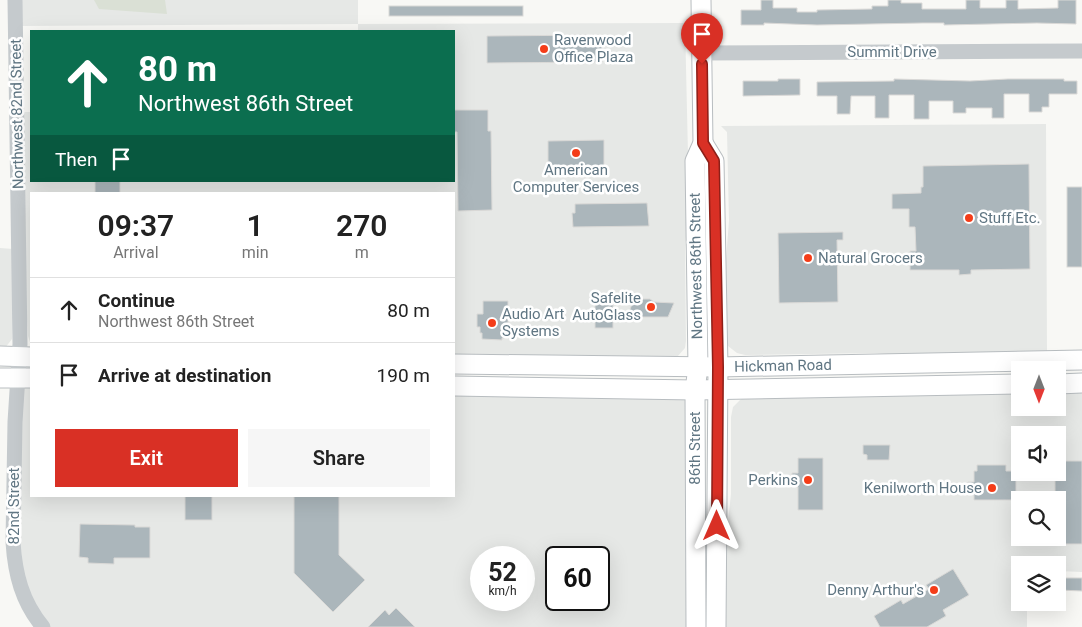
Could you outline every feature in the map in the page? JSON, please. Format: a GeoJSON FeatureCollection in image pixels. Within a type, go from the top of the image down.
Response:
{"type":"FeatureCollection","features":[{"type":"Feature","properties":{"kind":"main road","name":"Northwest 86th Street"},"geometry":{"type":"LineString","coordinates":[[695,390],[698,367],[694,161],[703,143],[701,0]]}},
{"type":"Feature","properties":{"kind":"main road","name":"Northwest 86th Street"},"geometry":{"type":"LineString","coordinates":[[703,143],[714,161],[717,389]]}},
{"type":"Feature","properties":{"kind":"main road"},"geometry":{"type":"LineString","coordinates":[[0,356],[25,356]]}},
{"type":"Feature","properties":{"kind":"main road","name":"Hickman Road"},"geometry":{"type":"LineString","coordinates":[[455,364],[718,367],[1082,360]]}},
{"type":"Feature","properties":{"kind":"main road"},"geometry":{"type":"LineString","coordinates":[[1066,384],[1082,383]]}},
{"type":"Feature","properties":{"kind":"main road","name":"Hickman Road"},"geometry":{"type":"LineString","coordinates":[[455,386],[695,390],[1011,384]]}},
{"type":"Feature","properties":{"kind":"main road","name":"86th Street"},"geometry":{"type":"LineString","coordinates":[[716,627],[717,389]]}},
{"type":"Feature","properties":{"kind":"main road","name":"86th Street"},"geometry":{"type":"LineString","coordinates":[[695,390],[696,627]]}},
{"type":"Feature","properties":{"kind":"street","name":"Northwest 82nd Street"},"geometry":{"type":"LineString","coordinates":[[15,0],[25,356],[17,378]]}},
{"type":"Feature","properties":{"kind":"street","name":"Summit Drive"},"geometry":{"type":"LineString","coordinates":[[702,53],[1082,51]]}},
{"type":"Feature","properties":{"kind":"street","name":"82nd Street"},"geometry":{"type":"LineString","coordinates":[[17,378],[13,519],[14,561],[18,581],[25,600],[40,626]]}},
{"type":"Feature","properties":{"kind":"shaded area"},"geometry":{"type":"Polygon","coordinates":[[[22,0],[358,0],[358,24],[22,26],[22,0]]]}},
{"type":"Feature","properties":{"kind":"shaded area"},"geometry":{"type":"Polygon","coordinates":[[[94,0],[165,0],[167,14],[99,9],[94,0]]]}},
{"type":"Feature","properties":{"kind":"shaded area"},"geometry":{"type":"Polygon","coordinates":[[[685,23],[689,199],[685,250],[686,341],[685,348],[677,357],[671,360],[455,358],[455,192],[30,192],[30,342],[26,302],[23,112],[30,112],[30,182],[455,182],[455,30],[358,30],[358,24],[685,23]]]}},
{"type":"Feature","properties":{"kind":"shaded area"},"geometry":{"type":"Polygon","coordinates":[[[1046,124],[1047,354],[935,358],[875,353],[745,355],[737,353],[728,346],[725,337],[724,284],[729,221],[727,132],[721,126],[1046,124]]]}},
{"type":"Feature","properties":{"kind":"shaded area"},"geometry":{"type":"Polygon","coordinates":[[[0,248],[13,249],[13,302],[12,339],[5,348],[0,350],[0,248]]]}},
{"type":"Feature","properties":{"kind":"shaded area"},"geometry":{"type":"Polygon","coordinates":[[[30,379],[30,497],[455,497],[455,386],[695,390],[696,627],[43,627],[18,581],[18,396],[30,379]]]}},
{"type":"Feature","properties":{"kind":"shaded area"},"geometry":{"type":"Polygon","coordinates":[[[1066,390],[1082,390],[1082,572],[1066,571],[1066,556],[1011,556],[1011,611],[1027,611],[1027,627],[725,627],[726,540],[731,494],[731,417],[733,407],[745,397],[1011,391],[1011,416],[1066,416],[1066,390]]]}},
{"type":"Feature","properties":{"kind":"building"},"geometry":{"type":"Polygon","coordinates":[[[761,0],[773,0],[773,8],[797,8],[797,12],[817,12],[817,10],[872,9],[872,6],[888,6],[888,0],[901,0],[901,3],[922,3],[922,9],[966,9],[966,0],[980,0],[980,8],[1006,8],[1006,0],[1018,0],[1018,9],[1058,8],[1058,0],[1076,0],[1076,24],[944,25],[944,23],[922,23],[817,25],[764,23],[764,25],[741,25],[741,10],[761,10],[761,0]]]}},
{"type":"Feature","properties":{"kind":"building"},"geometry":{"type":"Polygon","coordinates":[[[389,6],[523,6],[523,16],[389,16],[389,6]]]}},
{"type":"Feature","properties":{"kind":"building","name":"Ravenwood Office Plaza"},"geometry":{"type":"Polygon","coordinates":[[[602,35],[602,62],[487,63],[487,36],[602,35]]]}},
{"type":"Feature","properties":{"kind":"building"},"geometry":{"type":"Polygon","coordinates":[[[778,79],[800,79],[800,95],[743,96],[743,81],[778,81],[778,79]]]}},
{"type":"Feature","properties":{"kind":"building"},"geometry":{"type":"Polygon","coordinates":[[[894,79],[970,81],[1064,79],[1064,81],[1077,81],[1077,94],[1049,94],[1049,107],[1042,107],[1042,112],[1029,112],[1029,94],[1004,94],[1004,118],[992,118],[992,108],[966,108],[966,113],[953,113],[953,101],[929,101],[929,119],[914,119],[914,95],[889,95],[889,118],[875,118],[875,96],[851,96],[850,114],[837,114],[837,96],[817,96],[817,82],[894,81],[894,79]]]}},
{"type":"Feature","properties":{"kind":"building"},"geometry":{"type":"Polygon","coordinates":[[[455,110],[488,110],[488,131],[491,131],[492,210],[458,211],[457,132],[455,132],[455,110]]]}},
{"type":"Feature","properties":{"kind":"building","name":"American Computer Services"},"geometry":{"type":"Polygon","coordinates":[[[604,140],[604,166],[548,166],[548,141],[604,140]]]}},
{"type":"Feature","properties":{"kind":"building","name":"Stuff Etc."},"geometry":{"type":"Polygon","coordinates":[[[1029,164],[1030,269],[971,270],[971,274],[959,275],[959,270],[910,270],[910,251],[916,251],[915,227],[909,227],[909,209],[892,209],[892,194],[921,193],[921,187],[923,187],[923,166],[1029,164]]]}},
{"type":"Feature","properties":{"kind":"building"},"geometry":{"type":"Polygon","coordinates":[[[95,182],[120,182],[120,192],[95,192],[95,182]]]}},
{"type":"Feature","properties":{"kind":"building"},"geometry":{"type":"Polygon","coordinates":[[[1067,187],[1082,187],[1082,267],[1067,267],[1067,187]]]}},
{"type":"Feature","properties":{"kind":"building"},"geometry":{"type":"Polygon","coordinates":[[[647,203],[649,226],[573,227],[572,213],[575,213],[575,204],[647,203]]]}},
{"type":"Feature","properties":{"kind":"building","name":"Natural Grocers"},"geometry":{"type":"Polygon","coordinates":[[[843,232],[843,240],[837,240],[838,302],[779,303],[778,233],[843,232]]]}},
{"type":"Feature","properties":{"kind":"building","name":"Safelite AutoGlass"},"geometry":{"type":"Polygon","coordinates":[[[634,299],[650,299],[654,302],[674,303],[668,317],[627,317],[634,299]]]}},
{"type":"Feature","properties":{"kind":"building","name":"Audio Art Systems"},"geometry":{"type":"Polygon","coordinates":[[[483,301],[508,301],[510,338],[502,338],[502,340],[482,339],[480,327],[477,327],[477,314],[483,314],[483,301]]]}},
{"type":"Feature","properties":{"kind":"building"},"geometry":{"type":"Polygon","coordinates":[[[595,302],[613,302],[613,328],[595,328],[595,302]]]}},
{"type":"Feature","properties":{"kind":"building"},"geometry":{"type":"Polygon","coordinates":[[[863,445],[890,445],[889,460],[867,460],[867,455],[863,454],[863,445]]]}},
{"type":"Feature","properties":{"kind":"building","name":"Perkins"},"geometry":{"type":"Polygon","coordinates":[[[798,458],[823,458],[823,510],[798,510],[798,487],[792,486],[792,473],[798,473],[798,458]]]}},
{"type":"Feature","properties":{"kind":"building"},"geometry":{"type":"Polygon","coordinates":[[[1066,461],[1082,461],[1082,544],[1066,544],[1066,491],[1055,491],[1055,481],[1066,481],[1066,461]]]}},
{"type":"Feature","properties":{"kind":"building","name":"Kenilworth House"},"geometry":{"type":"Polygon","coordinates":[[[977,465],[1006,465],[1006,471],[1011,471],[1011,481],[1016,481],[1016,491],[1011,491],[1011,500],[974,500],[974,494],[968,494],[968,482],[974,482],[974,471],[977,471],[977,465]]]}},
{"type":"Feature","properties":{"kind":"building"},"geometry":{"type":"Polygon","coordinates":[[[185,497],[212,497],[212,520],[185,520],[185,497]]]}},
{"type":"Feature","properties":{"kind":"building"},"geometry":{"type":"Polygon","coordinates":[[[294,497],[339,497],[339,555],[365,580],[333,612],[294,573],[294,497]]]}},
{"type":"Feature","properties":{"kind":"building"},"geometry":{"type":"Polygon","coordinates":[[[80,524],[150,527],[150,558],[114,558],[114,564],[88,563],[88,558],[79,557],[80,524]]]}},
{"type":"Feature","properties":{"kind":"building"},"geometry":{"type":"Polygon","coordinates":[[[953,569],[969,595],[943,610],[946,616],[927,627],[880,627],[874,616],[901,600],[903,604],[929,589],[926,585],[953,569]]]}},
{"type":"Feature","properties":{"kind":"building"},"geometry":{"type":"Polygon","coordinates":[[[1066,578],[1082,578],[1082,591],[1066,590],[1066,578]]]}},
{"type":"Feature","properties":{"kind":"building"},"geometry":{"type":"Polygon","coordinates":[[[396,608],[415,627],[368,627],[385,610],[389,615],[396,608]]]}},
{"type":"Feature","properties":{"kind":"place","name":"Ravenwood Office Plaza"},"geometry":{"type":"Point","coordinates":[544,49]}},
{"type":"Feature","properties":{"kind":"place","name":"American Computer Services"},"geometry":{"type":"Point","coordinates":[576,153]}},
{"type":"Feature","properties":{"kind":"place","name":"Stuff Etc."},"geometry":{"type":"Point","coordinates":[969,218]}},
{"type":"Feature","properties":{"kind":"place","name":"Natural Grocers"},"geometry":{"type":"Point","coordinates":[808,258]}},
{"type":"Feature","properties":{"kind":"place","name":"Safelite AutoGlass"},"geometry":{"type":"Point","coordinates":[651,307]}},
{"type":"Feature","properties":{"kind":"place","name":"Audio Art Systems"},"geometry":{"type":"Point","coordinates":[492,323]}},
{"type":"Feature","properties":{"kind":"place","name":"Perkins"},"geometry":{"type":"Point","coordinates":[808,480]}},
{"type":"Feature","properties":{"kind":"place","name":"Kenilworth House"},"geometry":{"type":"Point","coordinates":[992,488]}},
{"type":"Feature","properties":{"kind":"place","name":"Denny Arthur's"},"geometry":{"type":"Point","coordinates":[934,590]}},
{"type":"Feature","properties":{"kind":"route"},"geometry":{"type":"LineString","coordinates":[[702,64],[703,143],[714,161],[718,367],[717,526]]}}]}
